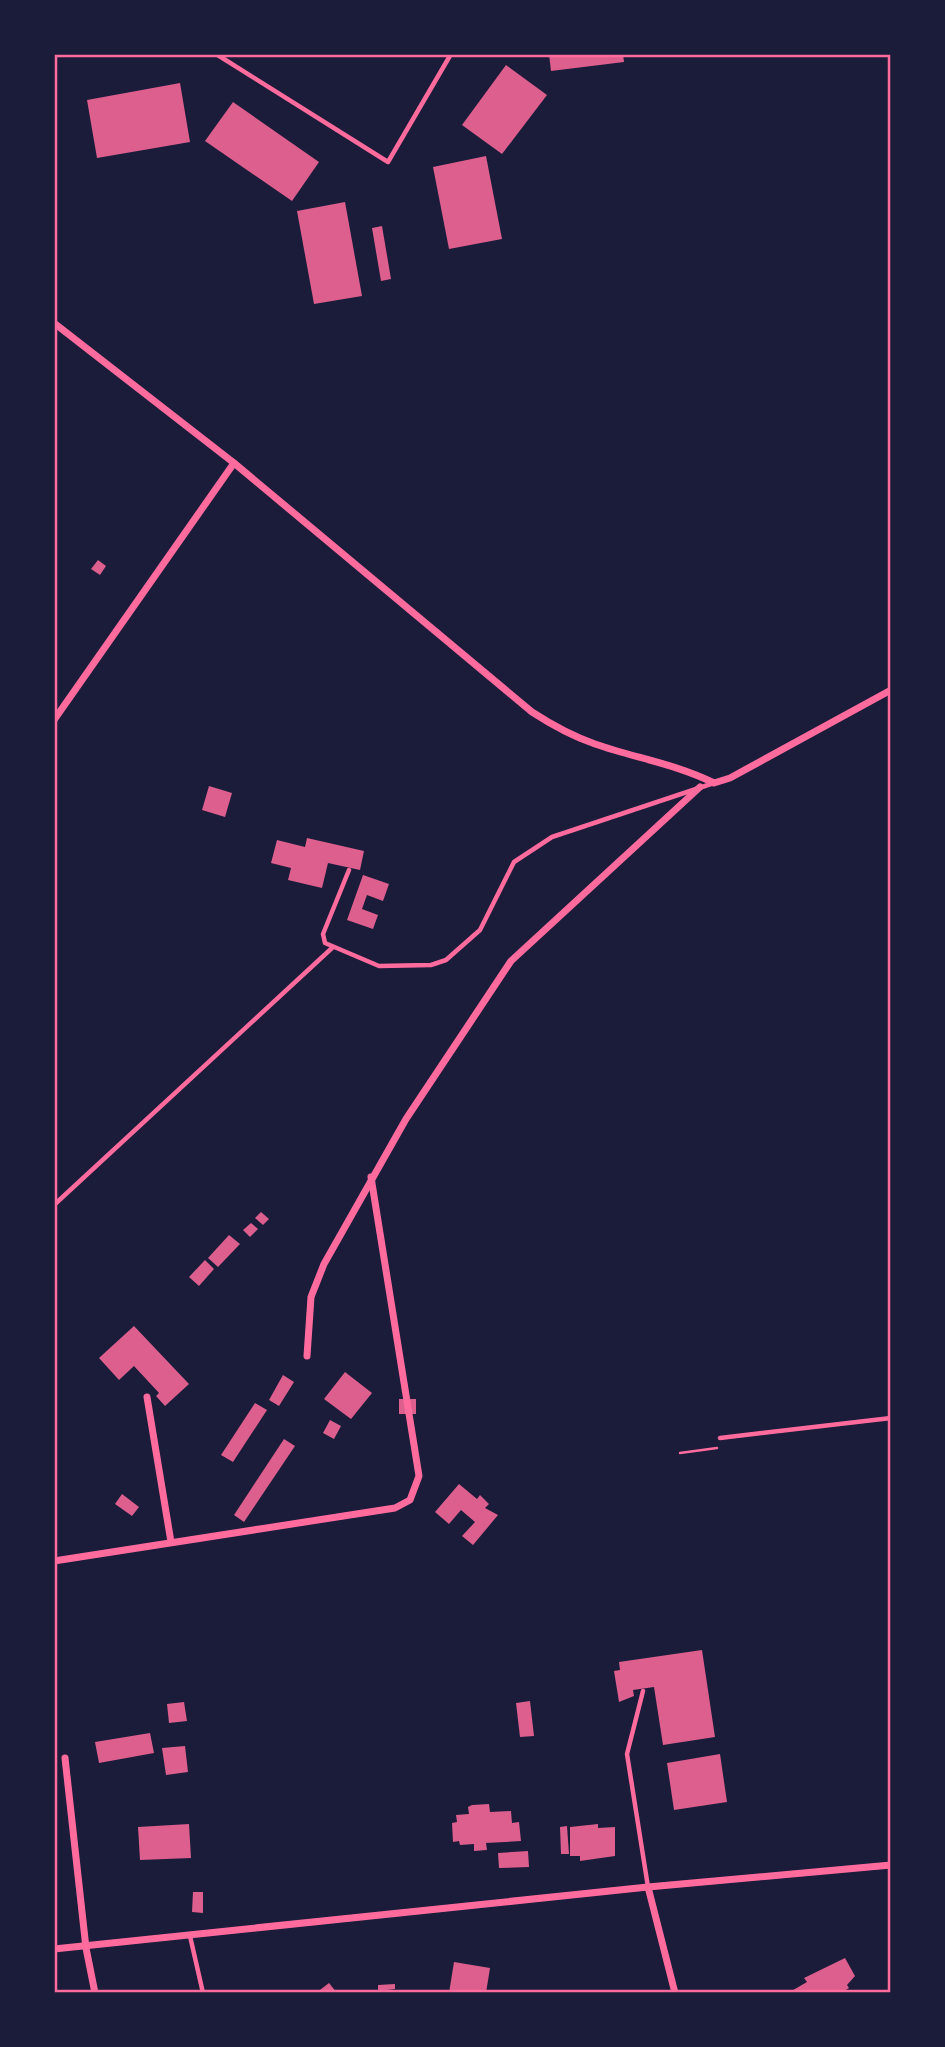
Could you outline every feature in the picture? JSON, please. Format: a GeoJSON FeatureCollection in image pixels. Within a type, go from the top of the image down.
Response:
{"type":"FeatureCollection","features":[{"type":"Feature","properties":{"kind":"street"},"geometry":{"type":"LineString","coordinates":[[54,323],[234,463],[532,712],[562,731],[596,745],[676,767],[714,783],[775,754],[891,690]]}},
{"type":"Feature","properties":{"kind":"street"},"geometry":{"type":"LineString","coordinates":[[54,720],[234,463]]}},
{"type":"Feature","properties":{"kind":"street"},"geometry":{"type":"LineString","coordinates":[[307,1356],[311,1297],[324,1264],[371,1177],[511,961],[700,787]]}},
{"type":"Feature","properties":{"kind":"street"},"geometry":{"type":"LineString","coordinates":[[54,1561],[395,1508],[410,1500],[419,1476],[371,1177]]}},
{"type":"Feature","properties":{"kind":"street"},"geometry":{"type":"LineString","coordinates":[[147,1397],[171,1542]]}},
{"type":"Feature","properties":{"kind":"street"},"geometry":{"type":"LineString","coordinates":[[65,1758],[86,1948],[95,1993]]}},
{"type":"Feature","properties":{"kind":"street"},"geometry":{"type":"LineString","coordinates":[[54,1949],[86,1948],[648,1886],[891,1865]]}},
{"type":"Feature","properties":{"kind":"street"},"geometry":{"type":"LineString","coordinates":[[648,1886],[675,1993]]}},
{"type":"Feature","properties":{"kind":"lane"},"geometry":{"type":"LineString","coordinates":[[216,54],[388,162],[451,54]]}},
{"type":"Feature","properties":{"kind":"lane"},"geometry":{"type":"LineString","coordinates":[[349,870],[323,934],[326,943],[332,948],[379,965],[431,965],[446,960],[480,930],[514,862],[529,849],[552,837],[714,783]]}},
{"type":"Feature","properties":{"kind":"lane"},"geometry":{"type":"LineString","coordinates":[[54,1205],[332,948]]}},
{"type":"Feature","properties":{"kind":"lane"},"geometry":{"type":"LineString","coordinates":[[720,1438],[891,1418]]}},
{"type":"Feature","properties":{"kind":"lane"},"geometry":{"type":"LineString","coordinates":[[643,1691],[626,1754],[648,1886]]}},
{"type":"Feature","properties":{"kind":"lane"},"geometry":{"type":"LineString","coordinates":[[190,1936],[203,1993]]}},
{"type":"Feature","properties":{"kind":"building"},"geometry":{"type":"Polygon","coordinates":[[[549,54],[623,54],[624,62],[551,71],[549,54]]]}},
{"type":"Feature","properties":{"kind":"building"},"geometry":{"type":"Polygon","coordinates":[[[506,65],[547,95],[502,154],[462,125],[506,65]]]}},
{"type":"Feature","properties":{"kind":"building"},"geometry":{"type":"Polygon","coordinates":[[[180,83],[190,142],[97,158],[87,100],[180,83]]]}},
{"type":"Feature","properties":{"kind":"building"},"geometry":{"type":"Polygon","coordinates":[[[233,102],[319,162],[292,201],[205,141],[233,102]]]}},
{"type":"Feature","properties":{"kind":"building"},"geometry":{"type":"Polygon","coordinates":[[[486,156],[502,239],[449,249],[433,167],[486,156]]]}},
{"type":"Feature","properties":{"kind":"building"},"geometry":{"type":"Polygon","coordinates":[[[345,202],[362,296],[314,304],[297,211],[345,202]]]}},
{"type":"Feature","properties":{"kind":"building"},"geometry":{"type":"Polygon","coordinates":[[[382,226],[391,279],[381,281],[372,228],[382,226]]]}},
{"type":"Feature","properties":{"kind":"building"},"geometry":{"type":"Polygon","coordinates":[[[98,560],[106,566],[100,575],[91,569],[98,560]]]}},
{"type":"Feature","properties":{"kind":"building"},"geometry":{"type":"Polygon","coordinates":[[[209,786],[232,793],[225,817],[202,810],[209,786]]]}},
{"type":"Feature","properties":{"kind":"building"},"geometry":{"type":"Polygon","coordinates":[[[307,838],[364,851],[360,870],[328,863],[322,888],[288,880],[291,868],[271,863],[277,840],[305,847],[307,838]]]}},
{"type":"Feature","properties":{"kind":"building"},"geometry":{"type":"Polygon","coordinates":[[[363,875],[389,884],[383,901],[367,895],[362,909],[378,915],[373,929],[347,920],[363,875]]]}},
{"type":"Feature","properties":{"kind":"building"},"geometry":{"type":"Polygon","coordinates":[[[261,1212],[269,1219],[263,1225],[255,1218],[261,1212]]]}},
{"type":"Feature","properties":{"kind":"building"},"geometry":{"type":"Polygon","coordinates":[[[251,1223],[258,1229],[250,1237],[243,1230],[251,1223]]]}},
{"type":"Feature","properties":{"kind":"building"},"geometry":{"type":"Polygon","coordinates":[[[229,1235],[240,1244],[218,1267],[208,1258],[229,1235]]]}},
{"type":"Feature","properties":{"kind":"building"},"geometry":{"type":"Polygon","coordinates":[[[205,1260],[214,1269],[199,1286],[189,1277],[205,1260]]]}},
{"type":"Feature","properties":{"kind":"building"},"geometry":{"type":"Polygon","coordinates":[[[134,1326],[189,1384],[165,1406],[156,1396],[159,1393],[134,1366],[119,1380],[99,1358],[134,1326]]]}},
{"type":"Feature","properties":{"kind":"building"},"geometry":{"type":"Polygon","coordinates":[[[345,1372],[372,1393],[351,1419],[324,1399],[345,1372]]]}},
{"type":"Feature","properties":{"kind":"building"},"geometry":{"type":"Polygon","coordinates":[[[283,1375],[294,1382],[279,1406],[269,1400],[283,1375]]]}},
{"type":"Feature","properties":{"kind":"building"},"geometry":{"type":"Polygon","coordinates":[[[399,1399],[416,1399],[416,1414],[399,1414],[399,1399]]]}},
{"type":"Feature","properties":{"kind":"building"},"geometry":{"type":"Polygon","coordinates":[[[255,1403],[267,1410],[233,1462],[221,1455],[255,1403]]]}},
{"type":"Feature","properties":{"kind":"building"},"geometry":{"type":"Polygon","coordinates":[[[330,1420],[341,1426],[334,1439],[323,1433],[330,1420]]]}},
{"type":"Feature","properties":{"kind":"building"},"geometry":{"type":"Polygon","coordinates":[[[284,1439],[295,1446],[244,1522],[234,1515],[284,1439]]]}},
{"type":"Feature","properties":{"kind":"building"},"geometry":{"type":"Polygon","coordinates":[[[459,1484],[477,1499],[480,1495],[489,1504],[485,1508],[498,1515],[473,1545],[462,1536],[475,1522],[461,1510],[449,1524],[435,1512],[459,1484]]]}},
{"type":"Feature","properties":{"kind":"building"},"geometry":{"type":"Polygon","coordinates":[[[122,1494],[139,1507],[132,1516],[115,1504],[122,1494]]]}},
{"type":"Feature","properties":{"kind":"building"},"geometry":{"type":"Polygon","coordinates":[[[702,1650],[715,1737],[663,1745],[654,1687],[633,1690],[634,1696],[619,1702],[614,1671],[620,1670],[619,1662],[702,1650]]]}},
{"type":"Feature","properties":{"kind":"building"},"geometry":{"type":"Polygon","coordinates":[[[530,1701],[534,1736],[520,1737],[516,1703],[530,1701]]]}},
{"type":"Feature","properties":{"kind":"building"},"geometry":{"type":"Polygon","coordinates":[[[184,1702],[187,1721],[169,1723],[167,1704],[184,1702]]]}},
{"type":"Feature","properties":{"kind":"building"},"geometry":{"type":"Polygon","coordinates":[[[150,1733],[154,1753],[99,1763],[95,1742],[150,1733]]]}},
{"type":"Feature","properties":{"kind":"building"},"geometry":{"type":"Polygon","coordinates":[[[185,1746],[188,1772],[166,1775],[162,1748],[185,1746]]]}},
{"type":"Feature","properties":{"kind":"building"},"geometry":{"type":"Polygon","coordinates":[[[720,1754],[727,1802],[674,1810],[667,1763],[720,1754]]]}},
{"type":"Feature","properties":{"kind":"building"},"geometry":{"type":"Polygon","coordinates":[[[489,1804],[490,1812],[511,1811],[512,1823],[519,1822],[521,1841],[486,1843],[487,1850],[474,1851],[474,1844],[460,1845],[459,1841],[453,1842],[452,1823],[457,1822],[456,1815],[469,1814],[468,1807],[472,1805],[489,1804]]]}},
{"type":"Feature","properties":{"kind":"building"},"geometry":{"type":"Polygon","coordinates":[[[189,1824],[191,1858],[140,1860],[138,1827],[189,1824]]]}},
{"type":"Feature","properties":{"kind":"building"},"geometry":{"type":"Polygon","coordinates":[[[598,1824],[598,1828],[615,1827],[615,1856],[580,1861],[580,1856],[570,1856],[570,1827],[598,1824]]]}},
{"type":"Feature","properties":{"kind":"building"},"geometry":{"type":"Polygon","coordinates":[[[567,1826],[569,1854],[561,1854],[560,1827],[567,1826]]]}},
{"type":"Feature","properties":{"kind":"building"},"geometry":{"type":"Polygon","coordinates":[[[528,1851],[529,1867],[499,1868],[498,1853],[528,1851]]]}},
{"type":"Feature","properties":{"kind":"building"},"geometry":{"type":"Polygon","coordinates":[[[193,1892],[203,1892],[203,1913],[192,1912],[193,1892]]]}},
{"type":"Feature","properties":{"kind":"building"},"geometry":{"type":"Polygon","coordinates":[[[845,1958],[855,1976],[847,1985],[849,1988],[841,1993],[788,1993],[807,1982],[804,1978],[845,1958]]]}},
{"type":"Feature","properties":{"kind":"building"},"geometry":{"type":"Polygon","coordinates":[[[454,1962],[490,1968],[486,1993],[449,1993],[454,1962]]]}},
{"type":"Feature","properties":{"kind":"building"},"geometry":{"type":"Polygon","coordinates":[[[329,1983],[337,1993],[316,1993],[329,1983]]]}},
{"type":"Feature","properties":{"kind":"building"},"geometry":{"type":"Polygon","coordinates":[[[395,1984],[395,1989],[378,1991],[378,1985],[395,1984]]]}}]}
